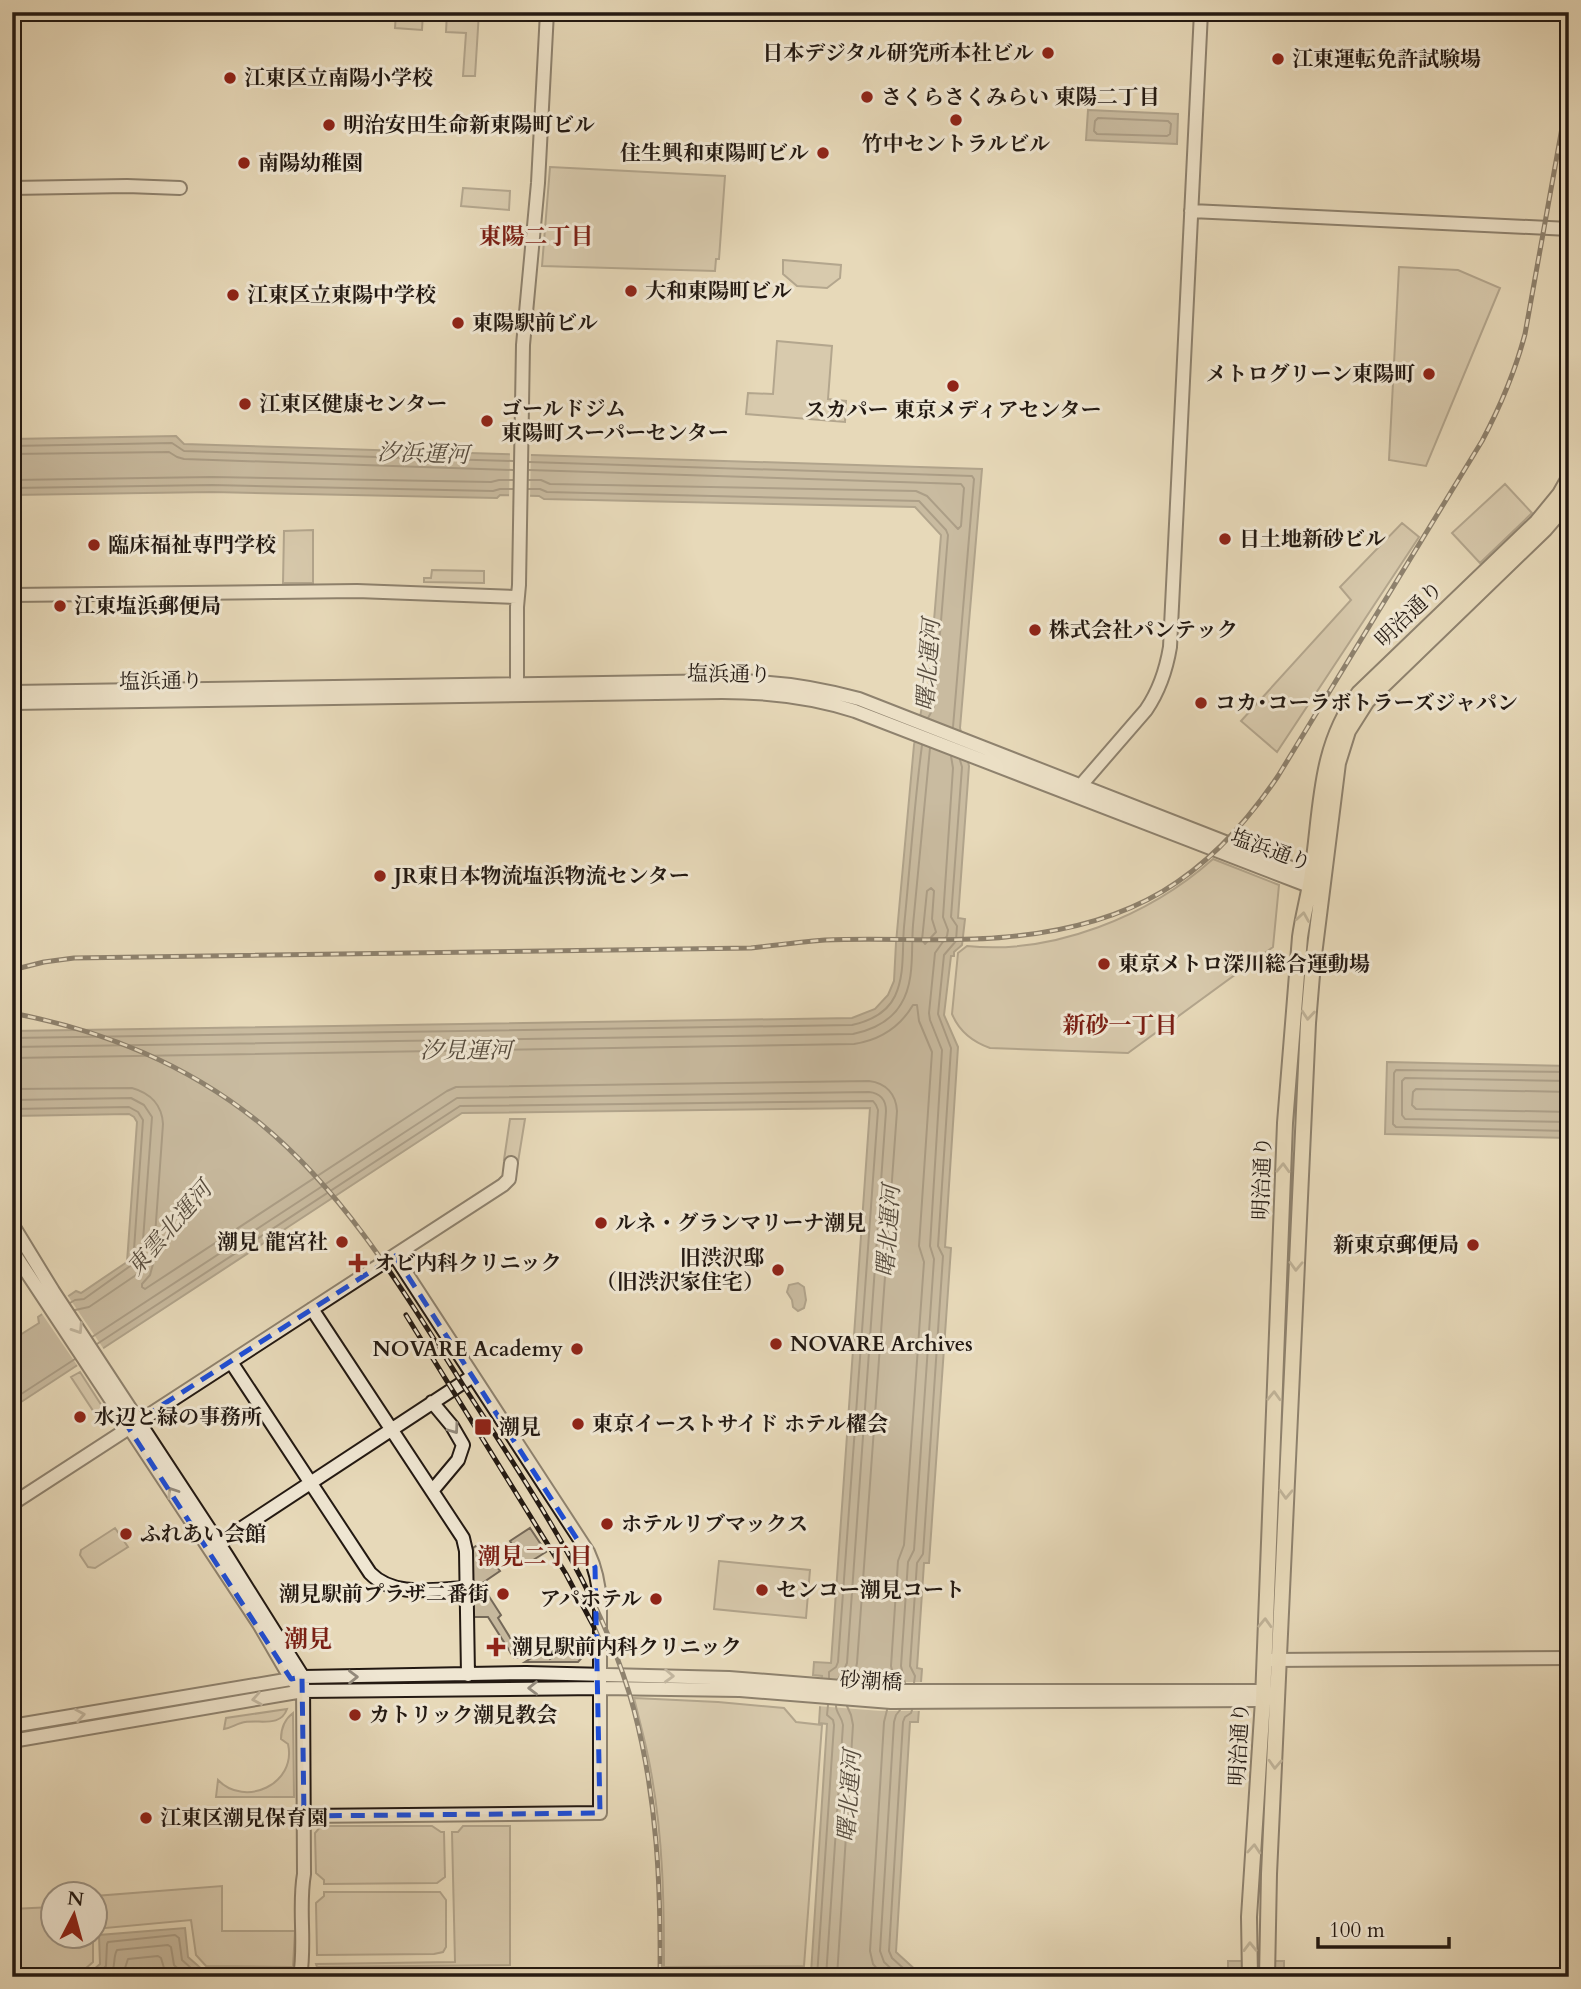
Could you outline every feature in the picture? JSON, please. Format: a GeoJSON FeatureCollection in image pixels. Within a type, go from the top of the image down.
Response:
{"type":"FeatureCollection","features":[{"type":"Feature","properties":{"kind":"main road","name":"明治通り"},"geometry":{"type":"LineString","coordinates":[[1267,1977],[1307,1037],[1313,963],[1314,882],[1327,761],[1347,709],[1359,693],[1537,522],[1560,494],[1569,478]]}},
{"type":"Feature","properties":{"kind":"main road","name":"明治通り"},"geometry":{"type":"LineString","coordinates":[[1250,1977],[1249,1917],[1263,1696],[1286,1111],[1304,908],[1314,882],[1338,763],[1356,715],[1388,680],[1545,529],[1569,501]]}},
{"type":"Feature","properties":{"kind":"street"},"geometry":{"type":"LineString","coordinates":[[517,690],[521,379],[538,183],[547,12]]}},
{"type":"Feature","properties":{"kind":"street"},"geometry":{"type":"LineString","coordinates":[[1076,790],[1146,710],[1158,689],[1170,648],[1201,12]]}},
{"type":"Feature","properties":{"kind":"street"},"geometry":{"type":"LineString","coordinates":[[12,188],[180,188]]}},
{"type":"Feature","properties":{"kind":"street"},"geometry":{"type":"LineString","coordinates":[[1191,211],[1569,229]]}},
{"type":"Feature","properties":{"kind":"street"},"geometry":{"type":"LineString","coordinates":[[12,595],[357,591],[517,597]]}},
{"type":"Feature","properties":{"kind":"street","name":"塩浜通り"},"geometry":{"type":"LineString","coordinates":[[12,703],[749,681],[783,683],[846,696],[904,724],[1314,882]]}},
{"type":"Feature","properties":{"kind":"street","name":"塩浜通り"},"geometry":{"type":"LineString","coordinates":[[12,692],[517,690]]}},
{"type":"Feature","properties":{"kind":"street"},"geometry":{"type":"LineString","coordinates":[[12,1504],[503,1185],[509,1179],[511,1163]]}},
{"type":"Feature","properties":{"kind":"street"},"geometry":{"type":"LineString","coordinates":[[12,1224],[16,1251],[48,1294],[214,1546],[299,1682],[304,1874],[307,1887],[303,1972]]}},
{"type":"Feature","properties":{"kind":"street"},"geometry":{"type":"LineString","coordinates":[[303,1816],[600,1813],[600,1594],[596,1567],[395,1256]]}},
{"type":"Feature","properties":{"kind":"street"},"geometry":{"type":"LineString","coordinates":[[312,1309],[465,1543],[468,1675]]}},
{"type":"Feature","properties":{"kind":"street"},"geometry":{"type":"LineString","coordinates":[[231,1362],[370,1573],[383,1584],[398,1589],[466,1588]]}},
{"type":"Feature","properties":{"kind":"street"},"geometry":{"type":"LineString","coordinates":[[214,1546],[473,1376]]}},
{"type":"Feature","properties":{"kind":"street"},"geometry":{"type":"LineString","coordinates":[[432,1402],[452,1426],[463,1445],[458,1460],[432,1491]]}},
{"type":"Feature","properties":{"kind":"street"},"geometry":{"type":"LineString","coordinates":[[1264,1660],[1569,1658]]}},
{"type":"Feature","properties":{"kind":"street"},"geometry":{"type":"LineString","coordinates":[[12,1726],[299,1682],[526,1672],[729,1678],[810,1691]]}},
{"type":"Feature","properties":{"kind":"street"},"geometry":{"type":"LineString","coordinates":[[12,1741],[299,1682],[810,1691]]}},
{"type":"Feature","properties":{"kind":"street","name":"砂潮橋"},"geometry":{"type":"LineString","coordinates":[[810,1691],[891,1702],[932,1697],[1278,1696]]}},
{"type":"Feature","properties":{"kind":"highlighted area"},"geometry":{"type":"Polygon","coordinates":[[[395,1256],[595,1567],[600,1813],[304,1816],[302,1677],[291,1679],[128,1427],[395,1256]]]}},
{"type":"Feature","properties":{"kind":"shaded area"},"geometry":{"type":"Polygon","coordinates":[[[396,12],[423,12],[422,30],[395,28],[396,12]]]}},
{"type":"Feature","properties":{"kind":"shaded area"},"geometry":{"type":"Polygon","coordinates":[[[447,12],[479,12],[475,76],[463,76],[466,33],[446,32],[447,12]]]}},
{"type":"Feature","properties":{"kind":"shaded area"},"geometry":{"type":"Polygon","coordinates":[[[550,167],[725,176],[719,259],[716,259],[715,271],[542,266],[550,167]]]}},
{"type":"Feature","properties":{"kind":"shaded area"},"geometry":{"type":"Polygon","coordinates":[[[463,188],[510,191],[509,210],[461,206],[463,188]]]}},
{"type":"Feature","properties":{"kind":"shaded area"},"geometry":{"type":"Polygon","coordinates":[[[783,260],[841,265],[840,278],[827,288],[797,286],[783,274],[783,260]]]}},
{"type":"Feature","properties":{"kind":"shaded area","name":"メトログリーン東陽町"},"geometry":{"type":"Polygon","coordinates":[[[1399,267],[1458,270],[1500,288],[1426,466],[1389,460],[1399,267]]]}},
{"type":"Feature","properties":{"kind":"shaded area"},"geometry":{"type":"Polygon","coordinates":[[[777,341],[832,346],[828,399],[846,401],[845,422],[746,414],[748,393],[773,394],[777,341]]]}},
{"type":"Feature","properties":{"kind":"shaded area"},"geometry":{"type":"Polygon","coordinates":[[[1505,484],[1532,513],[1480,563],[1452,533],[1505,484]]]}},
{"type":"Feature","properties":{"kind":"shaded area"},"geometry":{"type":"Polygon","coordinates":[[[1402,523],[1419,537],[1277,752],[1241,721],[1351,600],[1340,587],[1402,523]]]}},
{"type":"Feature","properties":{"kind":"shaded area"},"geometry":{"type":"Polygon","coordinates":[[[313,530],[313,583],[283,583],[284,531],[313,530]]]}},
{"type":"Feature","properties":{"kind":"shaded area"},"geometry":{"type":"Polygon","coordinates":[[[432,570],[484,571],[484,583],[424,582],[424,578],[431,578],[432,570]]]}},
{"type":"Feature","properties":{"kind":"shaded area","name":"東京メトロ深川総合運動場"},"geometry":{"type":"Polygon","coordinates":[[[1213,859],[1279,885],[1273,947],[1128,1053],[990,1048],[967,1035],[955,1020],[952,1014],[958,953],[967,946],[1033,944],[1098,927],[1160,898],[1213,859]]]}},
{"type":"Feature","properties":{"kind":"shaded area"},"geometry":{"type":"Polygon","coordinates":[[[510,1119],[525,1119],[518,1162],[504,1160],[510,1119]]]}},
{"type":"Feature","properties":{"kind":"shaded area"},"geometry":{"type":"Polygon","coordinates":[[[80,1372],[109,1417],[107,1424],[103,1426],[71,1377],[80,1372]]]}},
{"type":"Feature","properties":{"kind":"shaded area"},"geometry":{"type":"Polygon","coordinates":[[[115,1528],[128,1547],[95,1568],[88,1567],[80,1555],[81,1550],[115,1528]]]}},
{"type":"Feature","properties":{"kind":"shaded area"},"geometry":{"type":"Polygon","coordinates":[[[530,1528],[546,1552],[525,1565],[510,1541],[530,1528]]]}},
{"type":"Feature","properties":{"kind":"shaded area"},"geometry":{"type":"Polygon","coordinates":[[[479,1544],[500,1571],[481,1584],[501,1615],[498,1618],[522,1657],[514,1658],[488,1617],[470,1617],[468,1551],[479,1544]]]}},
{"type":"Feature","properties":{"kind":"shaded area","name":"センコー潮見コート"},"geometry":{"type":"Polygon","coordinates":[[[719,1561],[810,1570],[806,1618],[714,1609],[719,1561]]]}},
{"type":"Feature","properties":{"kind":"shaded area"},"geometry":{"type":"Polygon","coordinates":[[[587,1636],[586,1653],[578,1662],[525,1662],[544,1650],[550,1659],[587,1636]]]}},
{"type":"Feature","properties":{"kind":"shaded area"},"geometry":{"type":"Polygon","coordinates":[[[527,1679],[572,1682],[332,1683],[332,1681],[527,1679]]]}},
{"type":"Feature","properties":{"kind":"shaded area"},"geometry":{"type":"Polygon","coordinates":[[[257,1691],[258,1693],[12,1736],[12,1731],[257,1691]]]}},
{"type":"Feature","properties":{"kind":"shaded area"},"geometry":{"type":"Polygon","coordinates":[[[634,1698],[784,1708],[796,1722],[822,1725],[804,1966],[664,1967],[658,1821],[649,1763],[634,1698]]]}},
{"type":"Feature","properties":{"kind":"shaded area"},"geometry":{"type":"Polygon","coordinates":[[[287,1709],[284,1715],[274,1721],[247,1722],[224,1729],[226,1718],[287,1709]]]}},
{"type":"Feature","properties":{"kind":"shaded area"},"geometry":{"type":"Polygon","coordinates":[[[293,1713],[294,1797],[216,1797],[218,1780],[229,1788],[242,1792],[267,1788],[277,1780],[285,1770],[289,1758],[288,1744],[281,1739],[286,1721],[293,1713]]]}},
{"type":"Feature","properties":{"kind":"shaded area"},"geometry":{"type":"Polygon","coordinates":[[[321,1826],[432,1826],[444,1832],[445,1877],[437,1883],[324,1884],[324,1880],[316,1873],[315,1833],[321,1826]]]}},
{"type":"Feature","properties":{"kind":"shaded area"},"geometry":{"type":"Polygon","coordinates":[[[463,1826],[510,1826],[510,1965],[317,1967],[316,1964],[455,1962],[452,1832],[458,1832],[463,1826]]]}},
{"type":"Feature","properties":{"kind":"shaded area"},"geometry":{"type":"Polygon","coordinates":[[[222,1886],[222,1931],[295,1931],[293,1967],[206,1966],[196,1955],[191,1920],[108,1928],[108,1895],[222,1886]]]}},
{"type":"Feature","properties":{"kind":"shaded area"},"geometry":{"type":"Polygon","coordinates":[[[324,1892],[440,1892],[446,1900],[446,1947],[443,1952],[434,1954],[317,1955],[316,1903],[324,1896],[324,1892]]]}},
{"type":"Feature","properties":{"kind":"shaded area"},"geometry":{"type":"Polygon","coordinates":[[[38,1908],[38,1951],[93,1951],[93,1962],[77,1976],[19,1977],[16,1973],[12,1909],[38,1908]]]}},
{"type":"Feature","properties":{"kind":"water"},"geometry":{"type":"Polygon","coordinates":[[[1088,110],[1178,114],[1177,144],[1086,140],[1088,110]]]}},
{"type":"Feature","properties":{"kind":"water"},"geometry":{"type":"Polygon","coordinates":[[[176,436],[184,444],[982,469],[960,728],[969,766],[958,918],[965,919],[962,945],[954,952],[954,956],[951,956],[944,1015],[958,1047],[945,1247],[951,1248],[929,1563],[924,1563],[917,1668],[922,1669],[918,1722],[910,1722],[896,1952],[919,1973],[1228,1971],[1228,1961],[1284,1961],[1284,1970],[1569,1969],[1569,1977],[692,1977],[811,1973],[827,1724],[819,1723],[822,1676],[813,1675],[814,1662],[831,1663],[870,1108],[462,1113],[12,1408],[12,1340],[39,1323],[38,1317],[76,1291],[81,1293],[127,1262],[137,1122],[129,1114],[12,1116],[12,1031],[852,1018],[875,1009],[888,995],[894,981],[914,745],[922,707],[927,706],[941,535],[915,507],[544,499],[539,496],[500,495],[497,498],[212,492],[12,495],[12,439],[176,436]]]}},
{"type":"Feature","properties":{"kind":"water"},"geometry":{"type":"Polygon","coordinates":[[[1387,1062],[1569,1066],[1569,1138],[1385,1134],[1387,1062]]]}},
{"type":"Feature","properties":{"kind":"water"},"geometry":{"type":"Polygon","coordinates":[[[798,1283],[804,1287],[806,1300],[804,1308],[798,1311],[793,1307],[787,1292],[789,1285],[798,1283]]]}},
{"type":"Feature","properties":{"kind":"water"},"geometry":{"type":"Polygon","coordinates":[[[185,1928],[188,1957],[204,1971],[325,1971],[325,1977],[85,1977],[100,1964],[100,1951],[108,1951],[108,1934],[185,1928]]]}},
{"type":"Feature","properties":{"kind":"pier"},"geometry":{"type":"Polygon","coordinates":[[[510,450],[531,451],[530,499],[509,499],[510,450]]]}},
{"type":"Feature","properties":{"kind":"pier"},"geometry":{"type":"Polygon","coordinates":[[[66,1293],[105,1351],[79,1368],[40,1311],[66,1293]]]}},
{"type":"Feature","properties":{"kind":"pier"},"geometry":{"type":"Polygon","coordinates":[[[813,1677],[925,1682],[922,1711],[817,1706],[819,1679],[813,1677]]]}},
{"type":"Feature","properties":{"kind":"railway"},"geometry":{"type":"LineString","coordinates":[[12,970],[74,958],[751,948],[825,940],[983,939],[1051,931],[1091,922],[1129,909],[1163,891],[1194,870],[1224,843],[1278,776],[1489,428],[1512,376],[1525,334],[1569,89]]}},
{"type":"Feature","properties":{"kind":"railway"},"geometry":{"type":"LineString","coordinates":[[12,1013],[80,1030],[144,1053],[174,1067],[233,1103],[261,1124],[321,1182],[396,1280],[561,1542],[603,1624],[620,1667],[642,1743],[653,1809],[660,1910],[660,1977]]}},
{"type":"Feature","properties":{"kind":"railway"},"geometry":{"type":"LineString","coordinates":[[406,1315],[566,1574],[601,1643]]}},
{"type":"Feature","properties":{"kind":"place","name":"日本デジタル研究所本社ビル"},"geometry":{"type":"Point","coordinates":[1048,53]}},
{"type":"Feature","properties":{"kind":"place","name":"江東運転免許試験場"},"geometry":{"type":"Point","coordinates":[1278,59]}},
{"type":"Feature","properties":{"kind":"place","name":"江東区立南陽小学校"},"geometry":{"type":"Point","coordinates":[230,78]}},
{"type":"Feature","properties":{"kind":"place","name":"さくらさくみらい 東陽二丁目"},"geometry":{"type":"Point","coordinates":[867,97]}},
{"type":"Feature","properties":{"kind":"place","name":"竹中セントラルビル"},"geometry":{"type":"Point","coordinates":[956,120]}},
{"type":"Feature","properties":{"kind":"place","name":"明治安田生命新東陽町ビル"},"geometry":{"type":"Point","coordinates":[329,125]}},
{"type":"Feature","properties":{"kind":"place","name":"住生興和東陽町ビル"},"geometry":{"type":"Point","coordinates":[823,153]}},
{"type":"Feature","properties":{"kind":"place","name":"南陽幼稚園"},"geometry":{"type":"Point","coordinates":[244,163]}},
{"type":"Feature","properties":{"kind":"place","name":"大和東陽町ビル"},"geometry":{"type":"Point","coordinates":[631,291]}},
{"type":"Feature","properties":{"kind":"place","name":"江東区立東陽中学校"},"geometry":{"type":"Point","coordinates":[233,295]}},
{"type":"Feature","properties":{"kind":"place","name":"東陽駅前ビル"},"geometry":{"type":"Point","coordinates":[458,323]}},
{"type":"Feature","properties":{"kind":"place","name":"メトログリーン東陽町"},"geometry":{"type":"Point","coordinates":[1429,374]}},
{"type":"Feature","properties":{"kind":"place","name":"スカパー 東京メディアセンター"},"geometry":{"type":"Point","coordinates":[953,386]}},
{"type":"Feature","properties":{"kind":"place","name":"江東区健康センター"},"geometry":{"type":"Point","coordinates":[245,404]}},
{"type":"Feature","properties":{"kind":"place","name":"ゴールドジム 東陽町スーパーセンター"},"geometry":{"type":"Point","coordinates":[487,421]}},
{"type":"Feature","properties":{"kind":"place","name":"日土地新砂ビル"},"geometry":{"type":"Point","coordinates":[1225,539]}},
{"type":"Feature","properties":{"kind":"place","name":"臨床福祉専門学校"},"geometry":{"type":"Point","coordinates":[94,545]}},
{"type":"Feature","properties":{"kind":"place","name":"江東塩浜郵便局"},"geometry":{"type":"Point","coordinates":[60,606]}},
{"type":"Feature","properties":{"kind":"place","name":"株式会社パンテック"},"geometry":{"type":"Point","coordinates":[1035,630]}},
{"type":"Feature","properties":{"kind":"place","name":"コカ･コーラボトラーズジャパン"},"geometry":{"type":"Point","coordinates":[1201,703]}},
{"type":"Feature","properties":{"kind":"place","name":"JR東日本物流塩浜物流センター"},"geometry":{"type":"Point","coordinates":[380,876]}},
{"type":"Feature","properties":{"kind":"place","name":"東京メトロ深川総合運動場"},"geometry":{"type":"Point","coordinates":[1104,964]}},
{"type":"Feature","properties":{"kind":"place","name":"ルネ・グランマリーナ潮見"},"geometry":{"type":"Point","coordinates":[601,1223]}},
{"type":"Feature","properties":{"kind":"place","name":"潮見 龍宮社"},"geometry":{"type":"Point","coordinates":[342,1242]}},
{"type":"Feature","properties":{"kind":"place","name":"新東京郵便局"},"geometry":{"type":"Point","coordinates":[1473,1245]}},
{"type":"Feature","properties":{"kind":"place","name":"オビ内科クリニック"},"geometry":{"type":"Point","coordinates":[358,1263]}},
{"type":"Feature","properties":{"kind":"place","name":"旧渋沢邸 （旧渋沢家住宅）"},"geometry":{"type":"Point","coordinates":[778,1270]}},
{"type":"Feature","properties":{"kind":"place","name":"NOVARE Archives"},"geometry":{"type":"Point","coordinates":[776,1344]}},
{"type":"Feature","properties":{"kind":"place","name":"NOVARE Academy"},"geometry":{"type":"Point","coordinates":[577,1349]}},
{"type":"Feature","properties":{"kind":"place","name":"水辺と緑の事務所"},"geometry":{"type":"Point","coordinates":[80,1417]}},
{"type":"Feature","properties":{"kind":"place","name":"東京イーストサイド ホテル櫂会"},"geometry":{"type":"Point","coordinates":[578,1424]}},
{"type":"Feature","properties":{"kind":"place","name":"潮見"},"geometry":{"type":"Point","coordinates":[483,1427]}},
{"type":"Feature","properties":{"kind":"place","name":"ホテルリブマックス"},"geometry":{"type":"Point","coordinates":[607,1524]}},
{"type":"Feature","properties":{"kind":"place","name":"ふれあい会館"},"geometry":{"type":"Point","coordinates":[126,1534]}},
{"type":"Feature","properties":{"kind":"place","name":"センコー潮見コート"},"geometry":{"type":"Point","coordinates":[762,1590]}},
{"type":"Feature","properties":{"kind":"place","name":"潮見駅前プラザ二番街"},"geometry":{"type":"Point","coordinates":[503,1594]}},
{"type":"Feature","properties":{"kind":"place","name":"アパホテル"},"geometry":{"type":"Point","coordinates":[656,1599]}},
{"type":"Feature","properties":{"kind":"place","name":"潮見駅前内科クリニック"},"geometry":{"type":"Point","coordinates":[496,1647]}},
{"type":"Feature","properties":{"kind":"place","name":"カトリック潮見教会"},"geometry":{"type":"Point","coordinates":[355,1715]}},
{"type":"Feature","properties":{"kind":"place","name":"江東区潮見保育園"},"geometry":{"type":"Point","coordinates":[146,1818]}},
{"type":"Feature","properties":{"kind":"district","name":"東陽二丁目"},"geometry":{"type":"Point","coordinates":[536,236]}},
{"type":"Feature","properties":{"kind":"district","name":"新砂一丁目"},"geometry":{"type":"Point","coordinates":[1120,1025]}},
{"type":"Feature","properties":{"kind":"district","name":"潮見二丁目"},"geometry":{"type":"Point","coordinates":[535,1556]}},
{"type":"Feature","properties":{"kind":"district","name":"潮見"},"geometry":{"type":"Point","coordinates":[308,1639]}},
{"type":"Feature","properties":{"kind":"water label","name":"汐浜運河"},"geometry":{"type":"Point","coordinates":[423,453]}},
{"type":"Feature","properties":{"kind":"water label","name":"曙北運河"},"geometry":{"type":"Point","coordinates":[928,665]}},
{"type":"Feature","properties":{"kind":"water label","name":"汐見運河"},"geometry":{"type":"Point","coordinates":[466,1050]}},
{"type":"Feature","properties":{"kind":"water label","name":"東雲北運河"},"geometry":{"type":"Point","coordinates":[169,1228]}},
{"type":"Feature","properties":{"kind":"water label","name":"曙北運河"},"geometry":{"type":"Point","coordinates":[888,1231]}},
{"type":"Feature","properties":{"kind":"water label","name":"曙北運河"},"geometry":{"type":"Point","coordinates":[849,1796]}}]}
